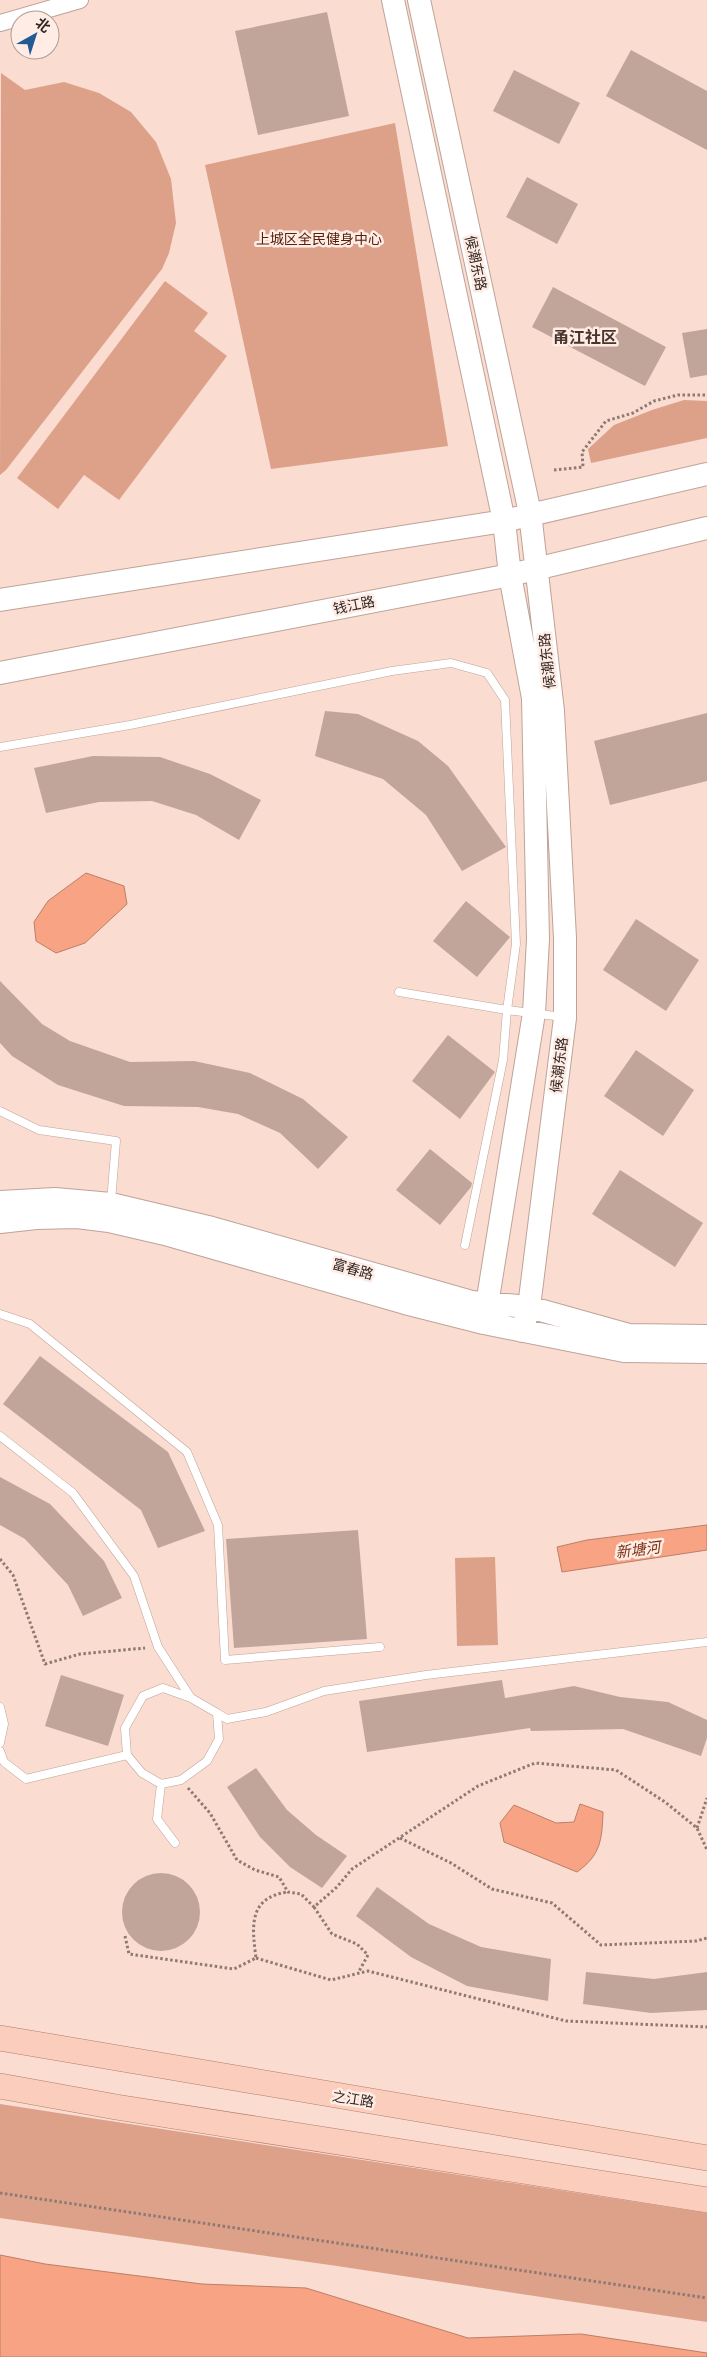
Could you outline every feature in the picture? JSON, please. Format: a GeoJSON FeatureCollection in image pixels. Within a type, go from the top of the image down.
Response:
{"type":"FeatureCollection","features":[{"type":"Feature","properties":{"kind":"main road","name":"之江路"},"geometry":{"type":"LineString","coordinates":[[0,2038],[707,2158]]}},
{"type":"Feature","properties":{"kind":"main road"},"geometry":{"type":"LineString","coordinates":[[0,2086],[116,2107],[707,2200]]}},
{"type":"Feature","properties":{"kind":"street"},"geometry":{"type":"LineString","coordinates":[[0,23],[80,0]]}},
{"type":"Feature","properties":{"kind":"street","name":"候潮东路"},"geometry":{"type":"LineString","coordinates":[[393,0],[504,521],[510,575],[533,698],[538,940],[534,1013],[485,1313]]}},
{"type":"Feature","properties":{"kind":"street","name":"候潮东路"},"geometry":{"type":"LineString","coordinates":[[419,0],[530,514],[553,721],[565,938],[565,1018],[529,1307],[522,1331]]}},
{"type":"Feature","properties":{"kind":"street"},"geometry":{"type":"LineString","coordinates":[[0,600],[504,521],[707,474]]}},
{"type":"Feature","properties":{"kind":"street","name":"钱江路"},"geometry":{"type":"LineString","coordinates":[[0,673],[510,575],[707,528]]}},
{"type":"Feature","properties":{"kind":"street","name":"富春路"},"geometry":{"type":"LineString","coordinates":[[0,1202],[55,1199],[110,1204],[212,1228],[396,1282],[472,1302],[485,1313],[522,1331],[624,1351],[707,1352]]}},
{"type":"Feature","properties":{"kind":"street","name":"富春路"},"geometry":{"type":"LineString","coordinates":[[0,1222],[36,1218],[77,1217],[109,1221],[166,1234],[405,1302],[485,1313],[529,1307],[629,1335],[707,1336]]}},
{"type":"Feature","properties":{"kind":"lane"},"geometry":{"type":"LineString","coordinates":[[0,747],[130,726],[392,671],[451,663],[487,673],[505,700],[516,944],[507,1010],[503,1060],[464,1244]]}},
{"type":"Feature","properties":{"kind":"lane"},"geometry":{"type":"LineString","coordinates":[[399,992],[565,1018]]}},
{"type":"Feature","properties":{"kind":"lane"},"geometry":{"type":"LineString","coordinates":[[0,1111],[39,1130],[116,1141],[110,1204]]}},
{"type":"Feature","properties":{"kind":"lane"},"geometry":{"type":"LineString","coordinates":[[0,1314],[30,1324],[187,1452],[218,1525],[225,1660],[380,1646]]}},
{"type":"Feature","properties":{"kind":"lane"},"geometry":{"type":"LineString","coordinates":[[0,1436],[72,1493],[134,1576],[158,1647],[191,1698]]}},
{"type":"Feature","properties":{"kind":"lane"},"geometry":{"type":"LineString","coordinates":[[217,1713],[219,1739],[207,1761],[181,1780],[160,1784],[142,1773],[126,1755],[125,1728],[143,1696],[163,1688],[191,1698],[217,1713],[227,1719],[266,1712],[334,1690],[426,1675],[707,1642]]}},
{"type":"Feature","properties":{"kind":"lane"},"geometry":{"type":"LineString","coordinates":[[0,1707],[4,1724],[0,1743]]}},
{"type":"Feature","properties":{"kind":"lane"},"geometry":{"type":"LineString","coordinates":[[0,1751],[4,1762],[26,1779],[126,1755]]}},
{"type":"Feature","properties":{"kind":"lane"},"geometry":{"type":"LineString","coordinates":[[160,1784],[157,1819],[175,1842]]}},
{"type":"Feature","properties":{"kind":"path"},"geometry":{"type":"LineString","coordinates":[[554,470],[583,468],[582,452],[606,421],[633,413],[654,402],[678,395],[707,395]]}},
{"type":"Feature","properties":{"kind":"path"},"geometry":{"type":"LineString","coordinates":[[0,1559],[13,1575],[45,1664],[80,1654],[158,1647]]}},
{"type":"Feature","properties":{"kind":"path"},"geometry":{"type":"LineString","coordinates":[[314,1907],[337,1887],[352,1869],[478,1786],[535,1763],[616,1770],[665,1802],[697,1828],[707,1850]]}},
{"type":"Feature","properties":{"kind":"path"},"geometry":{"type":"LineString","coordinates":[[181,1780],[210,1813],[236,1860],[255,1870],[279,1877],[288,1892]]}},
{"type":"Feature","properties":{"kind":"path"},"geometry":{"type":"LineString","coordinates":[[697,1828],[707,1798]]}},
{"type":"Feature","properties":{"kind":"path"},"geometry":{"type":"LineString","coordinates":[[399,1838],[451,1863],[492,1889],[552,1903],[601,1945],[696,1941],[707,1938]]}},
{"type":"Feature","properties":{"kind":"path"},"geometry":{"type":"LineString","coordinates":[[256,1958],[252,1926],[256,1909],[275,1894],[288,1892],[301,1894],[314,1907],[332,1934],[357,1944],[368,1955],[358,1973]]}},
{"type":"Feature","properties":{"kind":"path"},"geometry":{"type":"LineString","coordinates":[[125,1936],[129,1954],[234,1969],[256,1958],[331,1980],[368,1971],[566,2021],[707,2027]]}},
{"type":"Feature","properties":{"kind":"path"},"geometry":{"type":"LineString","coordinates":[[0,2193],[707,2298]]}},
{"type":"Feature","properties":{"kind":"green space"},"geometry":{"type":"Polygon","coordinates":[[[1,73],[25,90],[64,82],[99,93],[131,112],[156,142],[171,179],[176,223],[169,253],[162,269],[6,470],[0,475],[1,73]]]}},
{"type":"Feature","properties":{"kind":"green space","name":"上城区全民健身中心"},"geometry":{"type":"Polygon","coordinates":[[[395,123],[448,446],[271,469],[205,165],[395,123]]]}},
{"type":"Feature","properties":{"kind":"green space"},"geometry":{"type":"Polygon","coordinates":[[[165,281],[208,313],[194,331],[227,356],[119,500],[84,475],[58,509],[17,478],[165,281]]]}},
{"type":"Feature","properties":{"kind":"green space"},"geometry":{"type":"Polygon","coordinates":[[[684,400],[707,401],[707,438],[591,463],[588,449],[614,425],[684,400]]]}},
{"type":"Feature","properties":{"kind":"green space"},"geometry":{"type":"Polygon","coordinates":[[[495,1557],[498,1645],[457,1646],[455,1558],[495,1557]]]}},
{"type":"Feature","properties":{"kind":"green space"},"geometry":{"type":"Polygon","coordinates":[[[0,2104],[707,2213],[707,2322],[337,2266],[0,2218],[0,2104]]]}},
{"type":"Feature","properties":{"kind":"water"},"geometry":{"type":"Polygon","coordinates":[[[86,873],[124,886],[127,904],[85,943],[56,953],[36,941],[34,922],[48,901],[86,873]]]}},
{"type":"Feature","properties":{"kind":"water","name":"新塘河"},"geometry":{"type":"Polygon","coordinates":[[[707,1525],[707,1550],[562,1572],[557,1547],[587,1540],[707,1525]]]}},
{"type":"Feature","properties":{"kind":"water"},"geometry":{"type":"Polygon","coordinates":[[[580,1804],[603,1812],[603,1822],[601,1838],[596,1853],[577,1872],[504,1842],[500,1823],[514,1805],[556,1823],[574,1822],[580,1804]]]}},
{"type":"Feature","properties":{"kind":"water"},"geometry":{"type":"Polygon","coordinates":[[[0,2255],[45,2264],[202,2284],[306,2288],[468,2338],[581,2334],[707,2353],[707,2357],[0,2357],[0,2255]]]}},
{"type":"Feature","properties":{"kind":"building"},"geometry":{"type":"Polygon","coordinates":[[[327,12],[349,116],[258,135],[235,31],[327,12]]]}},
{"type":"Feature","properties":{"kind":"building"},"geometry":{"type":"Polygon","coordinates":[[[631,50],[707,91],[707,150],[606,96],[631,50]]]}},
{"type":"Feature","properties":{"kind":"building"},"geometry":{"type":"Polygon","coordinates":[[[514,70],[580,103],[559,144],[493,111],[514,70]]]}},
{"type":"Feature","properties":{"kind":"building"},"geometry":{"type":"Polygon","coordinates":[[[527,177],[578,204],[557,244],[506,217],[527,177]]]}},
{"type":"Feature","properties":{"kind":"building"},"geometry":{"type":"Polygon","coordinates":[[[553,287],[666,347],[645,386],[532,327],[553,287]]]}},
{"type":"Feature","properties":{"kind":"building"},"geometry":{"type":"Polygon","coordinates":[[[707,329],[707,375],[690,378],[682,333],[707,329]]]}},
{"type":"Feature","properties":{"kind":"building"},"geometry":{"type":"Polygon","coordinates":[[[325,711],[358,714],[418,741],[448,766],[506,847],[462,871],[426,815],[383,779],[315,756],[325,711]]]}},
{"type":"Feature","properties":{"kind":"building"},"geometry":{"type":"Polygon","coordinates":[[[707,713],[707,781],[610,805],[594,741],[707,713]]]}},
{"type":"Feature","properties":{"kind":"building"},"geometry":{"type":"Polygon","coordinates":[[[93,756],[160,757],[210,774],[261,800],[239,840],[196,815],[152,801],[99,802],[46,813],[34,768],[93,756]]]}},
{"type":"Feature","properties":{"kind":"building"},"geometry":{"type":"Polygon","coordinates":[[[466,901],[510,937],[477,977],[433,941],[466,901]]]}},
{"type":"Feature","properties":{"kind":"building"},"geometry":{"type":"Polygon","coordinates":[[[636,919],[699,960],[666,1011],[603,970],[636,919]]]}},
{"type":"Feature","properties":{"kind":"building"},"geometry":{"type":"Polygon","coordinates":[[[0,981],[42,1024],[70,1041],[130,1062],[194,1061],[250,1073],[303,1099],[348,1137],[318,1169],[280,1133],[238,1114],[198,1107],[124,1106],[58,1085],[12,1056],[0,1043],[0,981]]]}},
{"type":"Feature","properties":{"kind":"building"},"geometry":{"type":"Polygon","coordinates":[[[448,1035],[495,1072],[460,1119],[412,1081],[448,1035]]]}},
{"type":"Feature","properties":{"kind":"building"},"geometry":{"type":"Polygon","coordinates":[[[636,1050],[694,1090],[663,1136],[604,1096],[636,1050]]]}},
{"type":"Feature","properties":{"kind":"building"},"geometry":{"type":"Polygon","coordinates":[[[430,1149],[472,1183],[471,1187],[440,1225],[396,1190],[430,1149]]]}},
{"type":"Feature","properties":{"kind":"building"},"geometry":{"type":"Polygon","coordinates":[[[620,1170],[703,1223],[675,1267],[592,1214],[620,1170]]]}},
{"type":"Feature","properties":{"kind":"building"},"geometry":{"type":"Polygon","coordinates":[[[40,1356],[168,1452],[205,1531],[158,1548],[141,1510],[3,1404],[40,1356]]]}},
{"type":"Feature","properties":{"kind":"building"},"geometry":{"type":"Polygon","coordinates":[[[0,1477],[50,1504],[104,1561],[122,1598],[83,1616],[68,1585],[25,1539],[0,1525],[0,1477]]]}},
{"type":"Feature","properties":{"kind":"building"},"geometry":{"type":"Polygon","coordinates":[[[358,1530],[367,1639],[234,1648],[226,1539],[358,1530]]]}},
{"type":"Feature","properties":{"kind":"building"},"geometry":{"type":"Polygon","coordinates":[[[61,1675],[124,1695],[108,1746],[45,1726],[61,1675]]]}},
{"type":"Feature","properties":{"kind":"building"},"geometry":{"type":"Polygon","coordinates":[[[502,1680],[505,1698],[574,1686],[620,1697],[668,1702],[707,1720],[707,1738],[701,1756],[623,1729],[531,1731],[530,1728],[367,1752],[359,1701],[502,1680]]]}},
{"type":"Feature","properties":{"kind":"building"},"geometry":{"type":"Polygon","coordinates":[[[256,1768],[287,1810],[316,1835],[347,1856],[322,1888],[290,1867],[260,1837],[227,1787],[256,1768]]]}},
{"type":"Feature","properties":{"kind":"building"},"geometry":{"type":"Polygon","coordinates":[[[161,1873],[176,1876],[193,1890],[197,1897],[200,1912],[197,1927],[183,1944],[176,1948],[161,1951],[146,1948],[129,1934],[125,1927],[122,1912],[125,1897],[139,1880],[146,1876],[161,1873]]]}},
{"type":"Feature","properties":{"kind":"building"},"geometry":{"type":"Polygon","coordinates":[[[377,1887],[429,1924],[481,1947],[551,1959],[548,2001],[467,1986],[411,1957],[356,1916],[377,1887]]]}},
{"type":"Feature","properties":{"kind":"building"},"geometry":{"type":"Polygon","coordinates":[[[586,1972],[654,1979],[707,1972],[707,2010],[651,2013],[583,2004],[586,1972]]]}},
{"type":"Feature","properties":{"kind":"district","name":"甬江社区"},"geometry":{"type":"Point","coordinates":[585,337]}}]}
